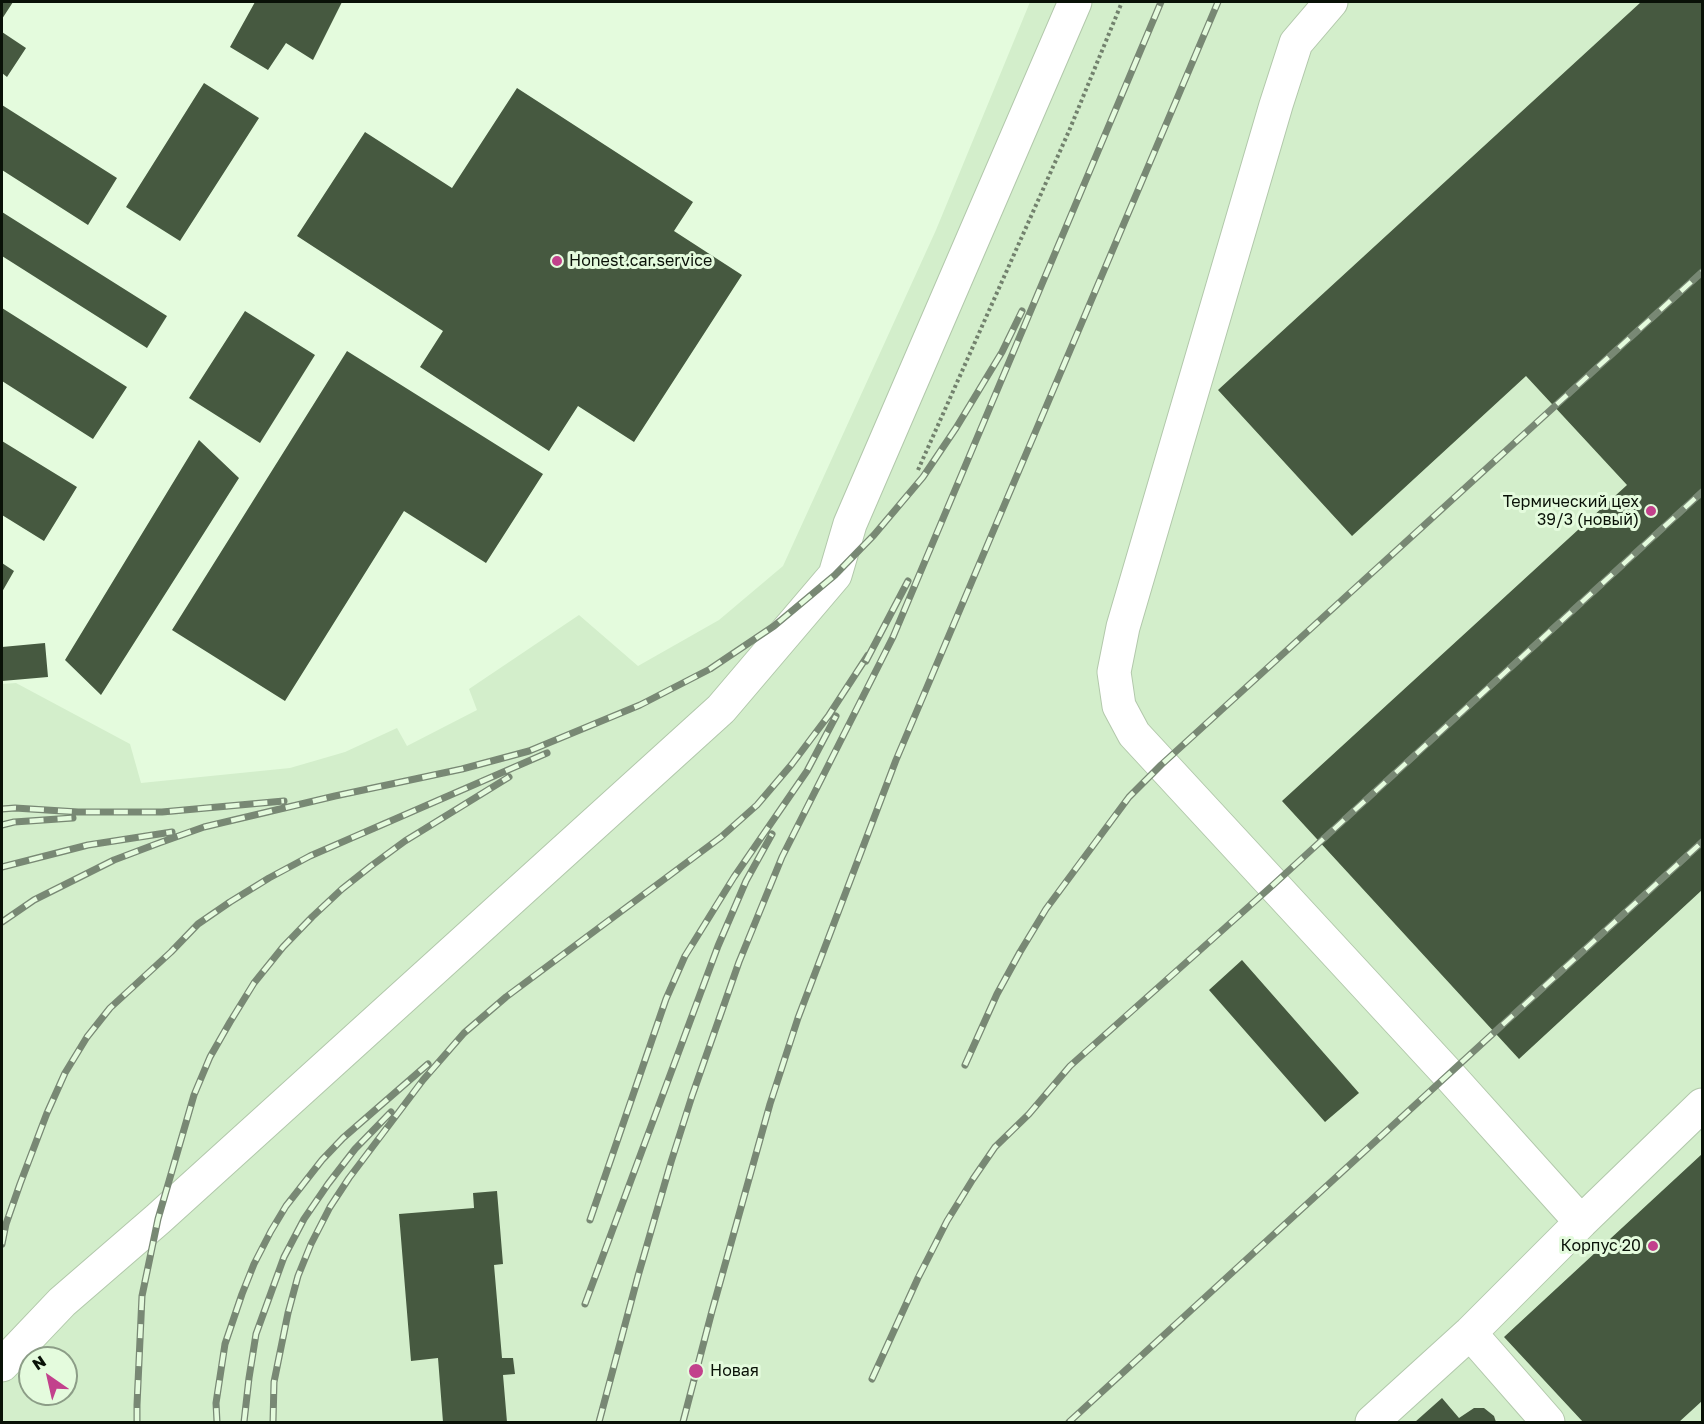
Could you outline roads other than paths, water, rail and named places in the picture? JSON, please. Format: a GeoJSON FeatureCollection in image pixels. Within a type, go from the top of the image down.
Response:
{"type":"FeatureCollection","features":[{"type":"Feature","properties":{"kind":"lane"},"geometry":{"type":"LineString","coordinates":[[2,1365],[62,1302],[175,1203],[721,709],[835,575],[850,524],[1075,2]]}},
{"type":"Feature","properties":{"kind":"lane"},"geometry":{"type":"LineString","coordinates":[[1331,2],[1296,44],[1273,116],[1123,627],[1114,672],[1119,706],[1134,734],[1449,1075],[1581,1222]]}},
{"type":"Feature","properties":{"kind":"lane"},"geometry":{"type":"LineString","coordinates":[[1372,1422],[1470,1333],[1702,1105]]}},
{"type":"Feature","properties":{"kind":"lane"},"geometry":{"type":"LineString","coordinates":[[1470,1333],[1548,1422]]}},
{"type":"Feature","properties":{"kind":"railway"},"geometry":{"type":"LineString","coordinates":[[599,1422],[671,1162],[739,962],[782,857],[893,637],[1161,2]]}},
{"type":"Feature","properties":{"kind":"railway"},"geometry":{"type":"LineString","coordinates":[[683,1422],[770,1104],[798,1018],[896,760],[1218,2]]}},
{"type":"Feature","properties":{"kind":"railway"},"geometry":{"type":"LineString","coordinates":[[965,1065],[997,994],[1046,909],[1129,797],[1161,765],[1702,272]]}},
{"type":"Feature","properties":{"kind":"railway"},"geometry":{"type":"LineString","coordinates":[[2,922],[34,900],[114,860],[159,843],[204,827],[462,769],[529,751],[640,705],[710,669],[774,626],[835,575],[874,535],[923,477],[956,428],[1002,352],[1022,311]]}},
{"type":"Feature","properties":{"kind":"railway"},"geometry":{"type":"LineString","coordinates":[[872,1379],[918,1278],[947,1221],[973,1179],[995,1147],[1029,1114],[1070,1066],[1273,885],[1702,492]]}},
{"type":"Feature","properties":{"kind":"railway"},"geometry":{"type":"LineString","coordinates":[[866,661],[908,581]]}},
{"type":"Feature","properties":{"kind":"railway"},"geometry":{"type":"LineString","coordinates":[[273,1422],[274,1382],[288,1313],[298,1276],[311,1244],[330,1207],[349,1178],[423,1080],[464,1033],[506,997],[721,837],[757,805],[829,715],[868,655]]}},
{"type":"Feature","properties":{"kind":"railway"},"geometry":{"type":"LineString","coordinates":[[590,1220],[666,999],[685,956],[734,877],[807,771],[836,716]]}},
{"type":"Feature","properties":{"kind":"railway"},"geometry":{"type":"LineString","coordinates":[[2,1244],[6,1224],[47,1113],[65,1073],[87,1037],[110,1008],[198,924],[269,878],[310,856],[547,753]]}},
{"type":"Feature","properties":{"kind":"railway"},"geometry":{"type":"LineString","coordinates":[[137,1422],[142,1296],[158,1219],[194,1095],[210,1057],[230,1022],[254,983],[283,947],[342,889],[405,841],[509,777]]}},
{"type":"Feature","properties":{"kind":"railway"},"geometry":{"type":"LineString","coordinates":[[2,809],[162,812],[284,801]]}},
{"type":"Feature","properties":{"kind":"railway"},"geometry":{"type":"LineString","coordinates":[[2,825],[14,822],[73,818]]}},
{"type":"Feature","properties":{"kind":"railway"},"geometry":{"type":"LineString","coordinates":[[2,867],[88,845],[172,832]]}},
{"type":"Feature","properties":{"kind":"railway"},"geometry":{"type":"LineString","coordinates":[[585,1304],[718,946],[746,881],[772,834]]}},
{"type":"Feature","properties":{"kind":"railway"},"geometry":{"type":"LineString","coordinates":[[1069,1422],[1702,842]]}},
{"type":"Feature","properties":{"kind":"railway"},"geometry":{"type":"LineString","coordinates":[[217,1422],[216,1403],[225,1344],[254,1264],[271,1231],[286,1206],[322,1160],[343,1138],[428,1064]]}},
{"type":"Feature","properties":{"kind":"railway"},"geometry":{"type":"LineString","coordinates":[[244,1422],[256,1334],[284,1257],[304,1219],[328,1184],[355,1149],[391,1112]]}},
{"type":"Feature","properties":{"kind":"place","name":"Honest.car.service"},"geometry":{"type":"Point","coordinates":[557,261]}},
{"type":"Feature","properties":{"kind":"place","name":"Термический цех 39/3 (новый)"},"geometry":{"type":"Point","coordinates":[1651,511]}},
{"type":"Feature","properties":{"kind":"place","name":"Корпус 20"},"geometry":{"type":"Point","coordinates":[1653,1246]}},
{"type":"Feature","properties":{"kind":"place","name":"Новая"},"geometry":{"type":"Point","coordinates":[696,1371]}}]}
